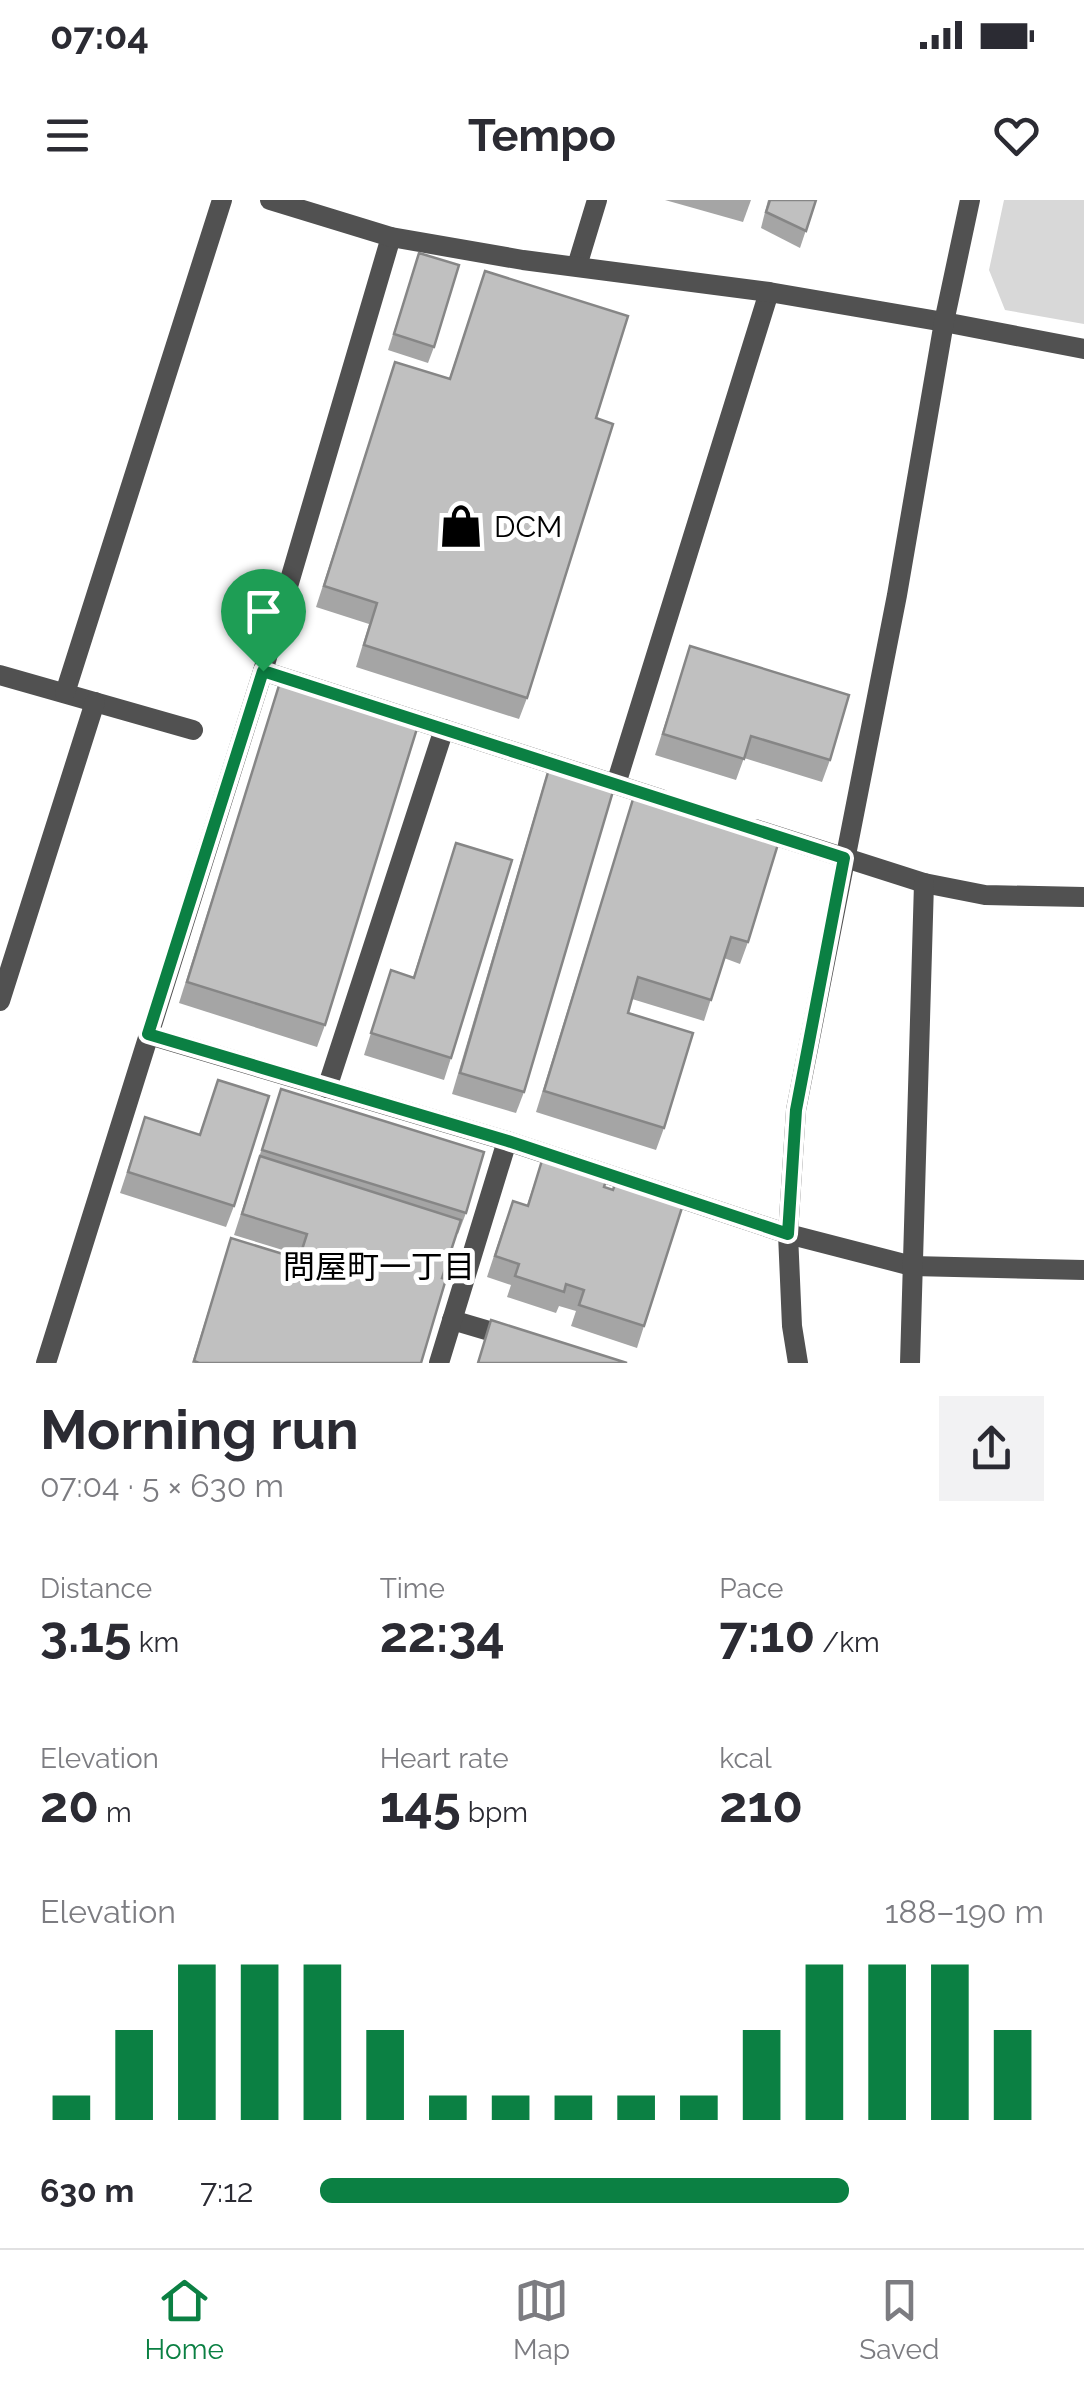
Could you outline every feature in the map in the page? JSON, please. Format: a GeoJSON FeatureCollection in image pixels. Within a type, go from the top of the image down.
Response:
{"type":"FeatureCollection","features":[{"type":"Feature","properties":{"kind":"street"},"geometry":{"type":"LineString","coordinates":[[65,694],[222,200]]}},
{"type":"Feature","properties":{"kind":"street"},"geometry":{"type":"LineString","coordinates":[[270,200],[391,236],[523,260],[769,292],[1084,349]]}},
{"type":"Feature","properties":{"kind":"street"},"geometry":{"type":"LineString","coordinates":[[577,266],[597,200]]}},
{"type":"Feature","properties":{"kind":"street"},"geometry":{"type":"LineString","coordinates":[[798,1363],[792,1326],[788,1234],[796,1110],[970,200]]}},
{"type":"Feature","properties":{"kind":"street"},"geometry":{"type":"LineString","coordinates":[[46,1363],[263,671],[391,236]]}},
{"type":"Feature","properties":{"kind":"street"},"geometry":{"type":"LineString","coordinates":[[616,784],[769,292]]}},
{"type":"Feature","properties":{"kind":"street"},"geometry":{"type":"LineString","coordinates":[[263,671],[686,807]]}},
{"type":"Feature","properties":{"kind":"street"},"geometry":{"type":"LineString","coordinates":[[0,675],[193,730]]}},
{"type":"Feature","properties":{"kind":"street"},"geometry":{"type":"LineString","coordinates":[[0,1000],[96,702]]}},
{"type":"Feature","properties":{"kind":"street"},"geometry":{"type":"LineString","coordinates":[[327,1088],[444,729]]}},
{"type":"Feature","properties":{"kind":"street"},"geometry":{"type":"LineString","coordinates":[[739,824],[924,883],[985,895],[1084,897]]}},
{"type":"Feature","properties":{"kind":"street"},"geometry":{"type":"LineString","coordinates":[[910,1363],[924,883]]}},
{"type":"Feature","properties":{"kind":"street"},"geometry":{"type":"LineString","coordinates":[[148,1034],[508,1141],[788,1234],[912,1266],[1084,1270]]}},
{"type":"Feature","properties":{"kind":"street"},"geometry":{"type":"LineString","coordinates":[[440,1363],[508,1141]]}},
{"type":"Feature","properties":{"kind":"street"},"geometry":{"type":"LineString","coordinates":[[452,1320],[541,1347]]}},
{"type":"Feature","properties":{"kind":"shaded area"},"geometry":{"type":"Polygon","coordinates":[[[1004,200],[1084,200],[1084,324],[1005,310],[989,270],[1004,200]]]}},
{"type":"Feature","properties":{"kind":"building"},"geometry":{"type":"Polygon","coordinates":[[[770,200],[816,200],[806,231],[766,212],[770,200]]]}},
{"type":"Feature","properties":{"kind":"building"},"geometry":{"type":"Polygon","coordinates":[[[419,253],[459,265],[434,347],[394,334],[419,253]]]}},
{"type":"Feature","properties":{"kind":"building","name":"DCM"},"geometry":{"type":"Polygon","coordinates":[[[485,271],[628,316],[596,418],[613,424],[527,698],[364,645],[377,603],[324,586],[395,362],[450,379],[485,271]]]}},
{"type":"Feature","properties":{"kind":"building"},"geometry":{"type":"Polygon","coordinates":[[[690,646],[849,695],[830,760],[751,736],[744,759],[663,734],[690,646]]]}},
{"type":"Feature","properties":{"kind":"building"},"geometry":{"type":"Polygon","coordinates":[[[281,679],[419,722],[325,1025],[187,982],[281,679]]]}},
{"type":"Feature","properties":{"kind":"building"},"geometry":{"type":"Polygon","coordinates":[[[551,762],[616,781],[524,1092],[460,1073],[551,762]]]}},
{"type":"Feature","properties":{"kind":"building"},"geometry":{"type":"Polygon","coordinates":[[[637,786],[782,831],[748,942],[731,937],[711,1000],[638,977],[628,1013],[693,1033],[664,1128],[544,1091],[637,786]]]}},
{"type":"Feature","properties":{"kind":"building"},"geometry":{"type":"Polygon","coordinates":[[[456,843],[512,860],[451,1058],[371,1033],[391,970],[414,978],[456,843]]]}},
{"type":"Feature","properties":{"kind":"building"},"geometry":{"type":"Polygon","coordinates":[[[218,1080],[269,1096],[234,1206],[128,1172],[145,1117],[200,1135],[218,1080]]]}},
{"type":"Feature","properties":{"kind":"building"},"geometry":{"type":"Polygon","coordinates":[[[281,1089],[484,1152],[466,1213],[262,1150],[281,1089]]]}},
{"type":"Feature","properties":{"kind":"building"},"geometry":{"type":"Polygon","coordinates":[[[544,1154],[608,1174],[604,1187],[613,1190],[620,1170],[687,1192],[644,1326],[579,1305],[584,1290],[566,1284],[564,1292],[515,1276],[519,1264],[495,1256],[513,1201],[528,1206],[544,1154]]]}},
{"type":"Feature","properties":{"kind":"building"},"geometry":{"type":"Polygon","coordinates":[[[260,1156],[461,1220],[421,1363],[194,1361],[231,1238],[299,1259],[307,1234],[242,1214],[260,1156]]]}},
{"type":"Feature","properties":{"kind":"building"},"geometry":{"type":"Polygon","coordinates":[[[491,1320],[627,1363],[478,1363],[491,1320]]]}},
{"type":"Feature","properties":{"kind":"place","name":"DCM"},"geometry":{"type":"Point","coordinates":[461,526]}},
{"type":"Feature","properties":{"kind":"district","name":"問屋町一丁目"},"geometry":{"type":"Point","coordinates":[379,1266]}},
{"type":"Feature","properties":{"kind":"route"},"geometry":{"type":"LineString","coordinates":[[263,671],[844,858],[796,1110],[788,1234],[508,1141],[148,1034],[263,671]]}}]}
